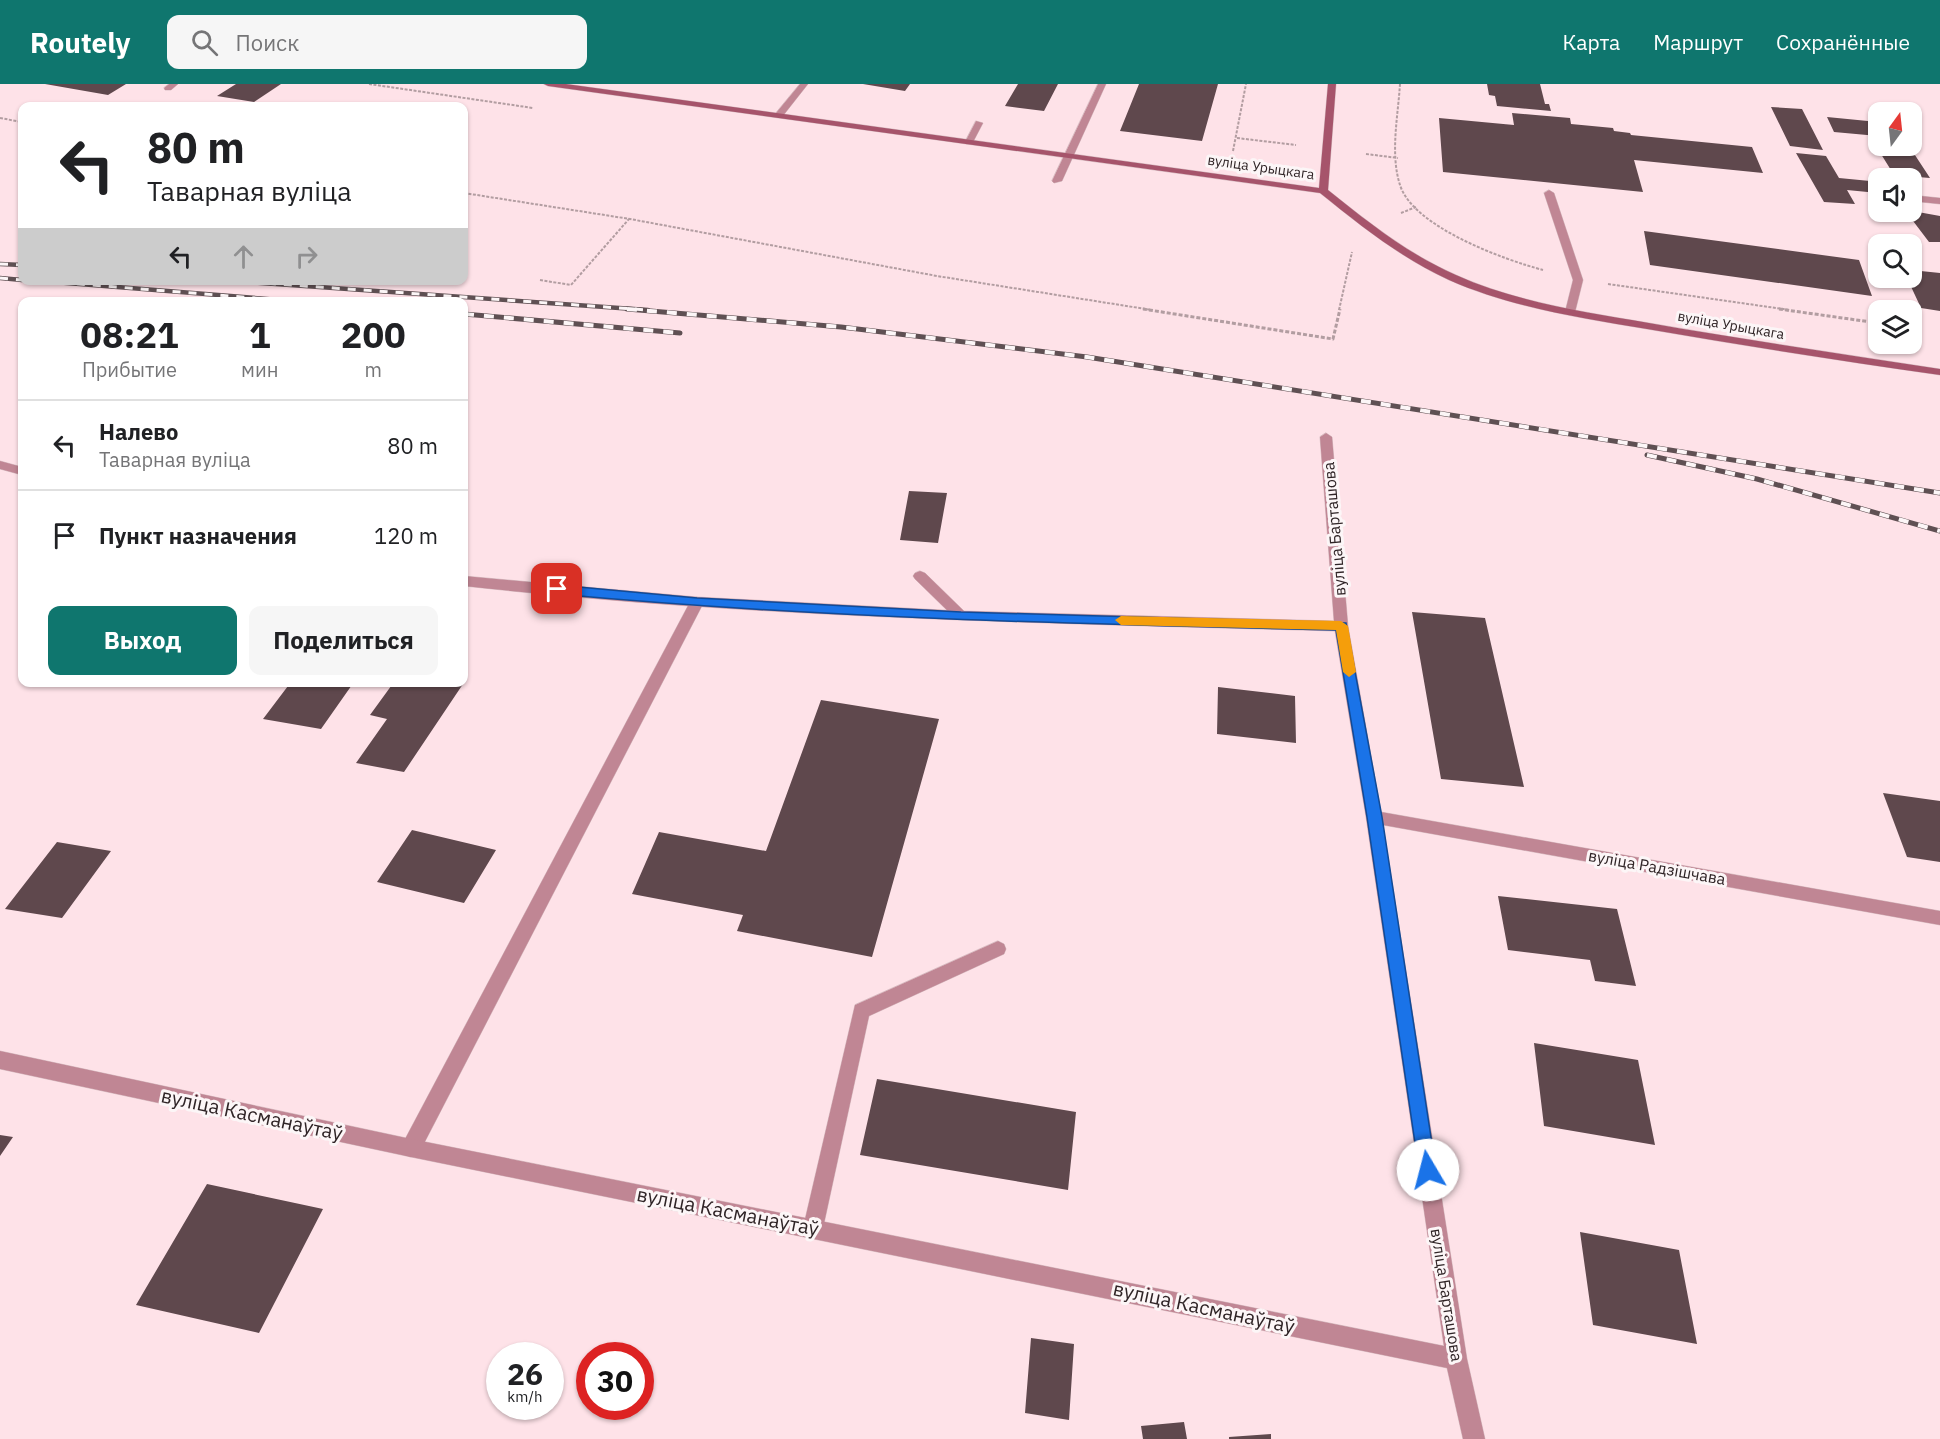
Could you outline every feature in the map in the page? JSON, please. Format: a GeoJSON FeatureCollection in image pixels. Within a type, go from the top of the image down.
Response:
{"type":"FeatureCollection","features":[{"type":"Feature","properties":{"kind":"main road","name":"вуліца Урыцкага"},"geometry":{"type":"LineString","coordinates":[[548,84],[1323,191],[1365,225],[1430,267],[1491,292],[1570,312],[1746,344],[1940,372]]}},
{"type":"Feature","properties":{"kind":"main road"},"geometry":{"type":"LineString","coordinates":[[1323,191],[1332,84]]}},
{"type":"Feature","properties":{"kind":"street"},"geometry":{"type":"LineString","coordinates":[[779,115],[804,84]]}},
{"type":"Feature","properties":{"kind":"street"},"geometry":{"type":"LineString","coordinates":[[1057,181],[1102,84]]}},
{"type":"Feature","properties":{"kind":"street"},"geometry":{"type":"LineString","coordinates":[[969,142],[979,123]]}},
{"type":"Feature","properties":{"kind":"street"},"geometry":{"type":"LineString","coordinates":[[1549,193],[1578,280],[1570,312]]}},
{"type":"Feature","properties":{"kind":"street"},"geometry":{"type":"LineString","coordinates":[[1922,199],[1940,201]]}},
{"type":"Feature","properties":{"kind":"street","name":"вуліца Барташова"},"geometry":{"type":"LineString","coordinates":[[1326,437],[1341,626],[1374,817],[1456,1359],[1474,1439]]}},
{"type":"Feature","properties":{"kind":"street"},"geometry":{"type":"LineString","coordinates":[[0,465],[18,470]]}},
{"type":"Feature","properties":{"kind":"street"},"geometry":{"type":"LineString","coordinates":[[920,576],[961,616]]}},
{"type":"Feature","properties":{"kind":"street"},"geometry":{"type":"LineString","coordinates":[[468,581],[697,602],[961,616],[1341,626]]}},
{"type":"Feature","properties":{"kind":"street"},"geometry":{"type":"LineString","coordinates":[[411,1148],[697,602]]}},
{"type":"Feature","properties":{"kind":"street","name":"вуліца Радзішчава"},"geometry":{"type":"LineString","coordinates":[[1374,817],[1940,918]]}},
{"type":"Feature","properties":{"kind":"street"},"geometry":{"type":"LineString","coordinates":[[813,1228],[861,1011],[998,949]]}},
{"type":"Feature","properties":{"kind":"street","name":"вуліца Касманаўтаў"},"geometry":{"type":"LineString","coordinates":[[0,1060],[411,1148],[1456,1359]]}},
{"type":"Feature","properties":{"kind":"path"},"geometry":{"type":"LineString","coordinates":[[1232,156],[1246,84]]}},
{"type":"Feature","properties":{"kind":"path"},"geometry":{"type":"LineString","coordinates":[[1400,84],[1398,158],[1401,187],[1416,207],[1444,231],[1481,251],[1578,280],[1868,322]]}},
{"type":"Feature","properties":{"kind":"path"},"geometry":{"type":"LineString","coordinates":[[0,118],[18,121]]}},
{"type":"Feature","properties":{"kind":"path"},"geometry":{"type":"LineString","coordinates":[[1237,138],[1297,145]]}},
{"type":"Feature","properties":{"kind":"path"},"geometry":{"type":"LineString","coordinates":[[1366,154],[1398,158]]}},
{"type":"Feature","properties":{"kind":"path"},"geometry":{"type":"LineString","coordinates":[[468,194],[630,219],[937,276],[1333,339],[1353,248]]}},
{"type":"Feature","properties":{"kind":"path"},"geometry":{"type":"LineString","coordinates":[[1395,216],[1416,207]]}},
{"type":"Feature","properties":{"kind":"path"},"geometry":{"type":"LineString","coordinates":[[540,280],[571,285],[630,219]]}},
{"type":"Feature","properties":{"kind":"building"},"geometry":{"type":"Polygon","coordinates":[[[45,84],[126,84],[108,95],[45,84]]]}},
{"type":"Feature","properties":{"kind":"building"},"geometry":{"type":"Polygon","coordinates":[[[236,84],[281,84],[254,102],[217,96],[236,84]]]}},
{"type":"Feature","properties":{"kind":"building"},"geometry":{"type":"Polygon","coordinates":[[[863,84],[910,84],[905,91],[863,84]]]}},
{"type":"Feature","properties":{"kind":"building"},"geometry":{"type":"Polygon","coordinates":[[[1018,84],[1058,84],[1044,111],[1005,106],[1018,84]]]}},
{"type":"Feature","properties":{"kind":"building"},"geometry":{"type":"Polygon","coordinates":[[[1139,84],[1218,84],[1202,141],[1120,131],[1139,84]]]}},
{"type":"Feature","properties":{"kind":"building"},"geometry":{"type":"Polygon","coordinates":[[[1487,84],[1540,84],[1545,104],[1549,104],[1551,111],[1497,106],[1495,96],[1489,95],[1487,84]]]}},
{"type":"Feature","properties":{"kind":"building"},"geometry":{"type":"Polygon","coordinates":[[[1771,107],[1802,109],[1823,150],[1790,146],[1771,107]]]}},
{"type":"Feature","properties":{"kind":"building"},"geometry":{"type":"Polygon","coordinates":[[[1512,113],[1570,118],[1571,124],[1613,128],[1614,131],[1631,135],[1752,147],[1763,173],[1634,160],[1643,192],[1443,172],[1439,118],[1514,125],[1512,113]]]}},
{"type":"Feature","properties":{"kind":"building"},"geometry":{"type":"Polygon","coordinates":[[[1827,117],[1868,121],[1868,135],[1834,132],[1827,117]]]}},
{"type":"Feature","properties":{"kind":"building"},"geometry":{"type":"Polygon","coordinates":[[[1796,153],[1826,156],[1839,178],[1868,181],[1868,192],[1847,190],[1855,204],[1824,202],[1796,153]]]}},
{"type":"Feature","properties":{"kind":"building"},"geometry":{"type":"Polygon","coordinates":[[[1882,156],[1916,156],[1930,178],[1922,177],[1922,168],[1890,168],[1882,156]]]}},
{"type":"Feature","properties":{"kind":"building"},"geometry":{"type":"Polygon","coordinates":[[[1922,213],[1940,216],[1940,242],[1929,242],[1914,222],[1922,222],[1922,213]]]}},
{"type":"Feature","properties":{"kind":"building"},"geometry":{"type":"Polygon","coordinates":[[[1644,231],[1859,260],[1872,296],[1650,265],[1644,231]]]}},
{"type":"Feature","properties":{"kind":"building"},"geometry":{"type":"Polygon","coordinates":[[[1922,271],[1940,273],[1940,311],[1922,308],[1922,300],[1917,300],[1912,288],[1922,288],[1922,271]]]}},
{"type":"Feature","properties":{"kind":"building"},"geometry":{"type":"Polygon","coordinates":[[[909,491],[947,493],[938,543],[900,540],[909,491]]]}},
{"type":"Feature","properties":{"kind":"building"},"geometry":{"type":"Polygon","coordinates":[[[1412,612],[1485,618],[1524,787],[1441,779],[1412,612]]]}},
{"type":"Feature","properties":{"kind":"building"},"geometry":{"type":"Polygon","coordinates":[[[287,687],[350,687],[321,729],[263,719],[287,687]]]}},
{"type":"Feature","properties":{"kind":"building"},"geometry":{"type":"Polygon","coordinates":[[[390,687],[461,687],[404,772],[356,763],[387,719],[370,715],[390,687]]]}},
{"type":"Feature","properties":{"kind":"building"},"geometry":{"type":"Polygon","coordinates":[[[1218,687],[1295,696],[1296,743],[1217,734],[1218,687]]]}},
{"type":"Feature","properties":{"kind":"building"},"geometry":{"type":"Polygon","coordinates":[[[821,700],[939,719],[872,957],[737,931],[743,915],[632,894],[659,832],[766,851],[821,700]]]}},
{"type":"Feature","properties":{"kind":"building"},"geometry":{"type":"Polygon","coordinates":[[[1883,793],[1940,801],[1940,862],[1907,857],[1883,793]]]}},
{"type":"Feature","properties":{"kind":"building"},"geometry":{"type":"Polygon","coordinates":[[[412,830],[496,850],[464,903],[377,882],[412,830]]]}},
{"type":"Feature","properties":{"kind":"building"},"geometry":{"type":"Polygon","coordinates":[[[57,842],[111,851],[62,918],[5,909],[57,842]]]}},
{"type":"Feature","properties":{"kind":"building"},"geometry":{"type":"Polygon","coordinates":[[[1498,896],[1617,909],[1636,986],[1595,981],[1590,960],[1508,950],[1498,896]]]}},
{"type":"Feature","properties":{"kind":"building"},"geometry":{"type":"Polygon","coordinates":[[[1534,1043],[1638,1060],[1655,1145],[1544,1126],[1534,1043]]]}},
{"type":"Feature","properties":{"kind":"building"},"geometry":{"type":"Polygon","coordinates":[[[877,1079],[1076,1112],[1068,1190],[860,1155],[877,1079]]]}},
{"type":"Feature","properties":{"kind":"building"},"geometry":{"type":"Polygon","coordinates":[[[0,1135],[13,1137],[0,1156],[0,1135]]]}},
{"type":"Feature","properties":{"kind":"building"},"geometry":{"type":"Polygon","coordinates":[[[207,1184],[323,1209],[259,1333],[136,1305],[207,1184]]]}},
{"type":"Feature","properties":{"kind":"building"},"geometry":{"type":"Polygon","coordinates":[[[1580,1232],[1679,1250],[1697,1344],[1593,1325],[1580,1232]]]}},
{"type":"Feature","properties":{"kind":"building"},"geometry":{"type":"Polygon","coordinates":[[[1031,1338],[1074,1344],[1069,1420],[1025,1413],[1031,1338]]]}},
{"type":"Feature","properties":{"kind":"building"},"geometry":{"type":"Polygon","coordinates":[[[1184,1422],[1187,1439],[1143,1439],[1141,1426],[1184,1422]]]}},
{"type":"Feature","properties":{"kind":"building"},"geometry":{"type":"Polygon","coordinates":[[[1271,1434],[1271,1439],[1229,1439],[1229,1437],[1271,1434]]]}},
{"type":"Feature","properties":{"kind":"railway"},"geometry":{"type":"LineString","coordinates":[[0,264],[18,265]]}},
{"type":"Feature","properties":{"kind":"railway"},"geometry":{"type":"LineString","coordinates":[[0,278],[18,280]]}},
{"type":"Feature","properties":{"kind":"railway"},"geometry":{"type":"LineString","coordinates":[[92,285],[242,297]]}},
{"type":"Feature","properties":{"kind":"railway"},"geometry":{"type":"LineString","coordinates":[[291,285],[463,297]]}},
{"type":"Feature","properties":{"kind":"railway"},"geometry":{"type":"LineString","coordinates":[[468,297],[648,310]]}},
{"type":"Feature","properties":{"kind":"railway"},"geometry":{"type":"LineString","coordinates":[[627,309],[841,327],[1087,357],[1940,493]]}},
{"type":"Feature","properties":{"kind":"railway"},"geometry":{"type":"LineString","coordinates":[[468,314],[680,333]]}},
{"type":"Feature","properties":{"kind":"railway"},"geometry":{"type":"LineString","coordinates":[[1647,455],[1757,479],[1940,531]]}},
{"type":"Feature","properties":{"kind":"slow traffic"},"geometry":{"type":"LineString","coordinates":[[1121,620],[1341,626],[1349,672]]}},
{"type":"Feature","properties":{"kind":"route"},"geometry":{"type":"LineString","coordinates":[[557,589],[697,602],[961,616],[1341,626],[1374,817],[1428,1170]]}}]}
